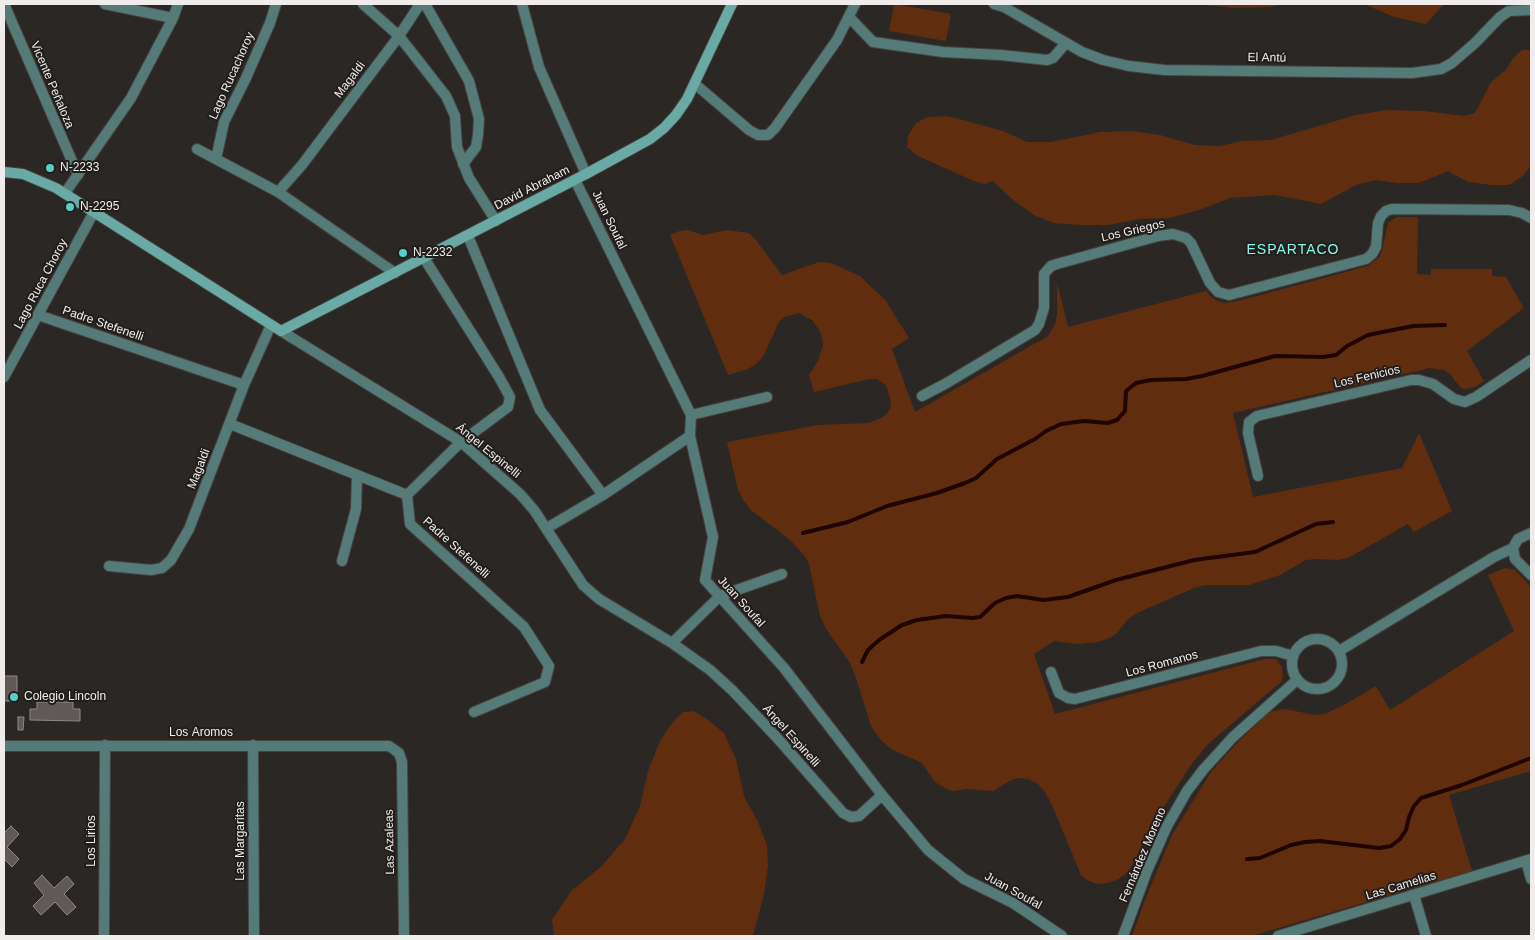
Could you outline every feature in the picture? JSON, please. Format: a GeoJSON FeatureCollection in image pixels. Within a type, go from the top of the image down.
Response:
{"type":"FeatureCollection","features":[{"type":"Feature","properties":{"kind":"main road","name":"David Abraham"},"geometry":{"type":"LineString","coordinates":[[282,331],[635,149],[664,128],[676,114],[695,84],[732,4]]}},
{"type":"Feature","properties":{"kind":"main road","name":"Ángel Espinelli"},"geometry":{"type":"LineString","coordinates":[[4,172],[23,174],[35,178],[65,193],[282,331]]}},
{"type":"Feature","properties":{"kind":"street","name":"Vicente Peñaloza"},"geometry":{"type":"LineString","coordinates":[[4,4],[78,175]]}},
{"type":"Feature","properties":{"kind":"street"},"geometry":{"type":"LineString","coordinates":[[105,4],[173,18]]}},
{"type":"Feature","properties":{"kind":"street"},"geometry":{"type":"LineString","coordinates":[[65,193],[131,98],[173,18],[178,4]]}},
{"type":"Feature","properties":{"kind":"street","name":"Lago Rucachoroy"},"geometry":{"type":"LineString","coordinates":[[216,159],[224,122],[270,23],[276,4]]}},
{"type":"Feature","properties":{"kind":"street"},"geometry":{"type":"LineString","coordinates":[[363,4],[398,36],[446,96],[455,116],[457,147],[463,164],[469,178],[496,221]]}},
{"type":"Feature","properties":{"kind":"street","name":"Magaldi"},"geometry":{"type":"LineString","coordinates":[[278,192],[302,165],[420,4]]}},
{"type":"Feature","properties":{"kind":"street"},"geometry":{"type":"LineString","coordinates":[[425,4],[469,81],[479,118],[476,147],[463,164]]}},
{"type":"Feature","properties":{"kind":"street"},"geometry":{"type":"LineString","coordinates":[[522,4],[539,67],[586,174]]}},
{"type":"Feature","properties":{"kind":"street"},"geometry":{"type":"LineString","coordinates":[[695,84],[749,130],[758,135],[768,135],[775,128],[828,52],[855,4]]}},
{"type":"Feature","properties":{"kind":"street","name":"El Antú"},"geometry":{"type":"LineString","coordinates":[[994,4],[1013,8],[1066,43],[1092,56],[1115,64],[1155,69],[1426,72],[1440,69],[1452,63],[1475,43],[1500,16],[1509,11],[1531,10]]}},
{"type":"Feature","properties":{"kind":"street"},"geometry":{"type":"LineString","coordinates":[[849,17],[873,42],[943,52],[1001,54],[1047,60],[1053,58],[1066,43]]}},
{"type":"Feature","properties":{"kind":"street"},"geometry":{"type":"LineString","coordinates":[[197,149],[278,192],[396,272]]}},
{"type":"Feature","properties":{"kind":"street","name":"Juan Soufal"},"geometry":{"type":"LineString","coordinates":[[576,180],[690,415],[690,436],[713,537],[706,580],[784,668],[928,850],[964,879],[1013,902],[1062,936]]}},
{"type":"Feature","properties":{"kind":"street","name":"Los Griegos"},"geometry":{"type":"LineString","coordinates":[[922,396],[1035,330],[1044,308],[1044,274],[1051,266],[1057,264],[1158,236],[1173,234],[1186,238],[1191,243],[1210,283],[1218,292],[1230,295],[1366,259],[1376,248],[1378,223],[1381,216],[1386,211],[1392,209],[1509,210],[1530,217]]}},
{"type":"Feature","properties":{"kind":"street","name":"Lago Ruca Choroy"},"geometry":{"type":"LineString","coordinates":[[6,370],[94,212]]}},
{"type":"Feature","properties":{"kind":"street"},"geometry":{"type":"LineString","coordinates":[[468,236],[540,410],[603,496]]}},
{"type":"Feature","properties":{"kind":"street"},"geometry":{"type":"LineString","coordinates":[[230,424],[406,495],[462,442],[508,407],[510,398],[499,377],[424,258]]}},
{"type":"Feature","properties":{"kind":"street","name":"Padre Stefenelli"},"geometry":{"type":"LineString","coordinates":[[38,315],[244,386]]}},
{"type":"Feature","properties":{"kind":"street","name":"Magaldi"},"geometry":{"type":"LineString","coordinates":[[109,566],[151,570],[162,568],[171,560],[189,529],[244,386],[271,325]]}},
{"type":"Feature","properties":{"kind":"street","name":"Ángel Espinelli"},"geometry":{"type":"LineString","coordinates":[[282,331],[462,442],[520,494],[534,510],[583,585],[599,599],[672,643],[710,670],[733,691],[779,740],[843,812],[851,817],[859,816],[882,794]]}},
{"type":"Feature","properties":{"kind":"street","name":"Los Fenicios"},"geometry":{"type":"LineString","coordinates":[[1258,476],[1248,433],[1250,422],[1257,416],[1411,380],[1433,384],[1454,399],[1465,402],[1476,397],[1531,360]]}},
{"type":"Feature","properties":{"kind":"street"},"geometry":{"type":"LineString","coordinates":[[690,415],[767,397]]}},
{"type":"Feature","properties":{"kind":"street"},"geometry":{"type":"LineString","coordinates":[[546,528],[603,496],[690,436]]}},
{"type":"Feature","properties":{"kind":"street"},"geometry":{"type":"LineString","coordinates":[[342,561],[356,509],[357,475]]}},
{"type":"Feature","properties":{"kind":"street","name":"Padre Stefenelli"},"geometry":{"type":"LineString","coordinates":[[406,495],[410,524],[524,627],[549,666],[545,682],[474,712]]}},
{"type":"Feature","properties":{"kind":"street"},"geometry":{"type":"LineString","coordinates":[[1339,651],[1494,556],[1513,548],[1518,539],[1531,533]]}},
{"type":"Feature","properties":{"kind":"street"},"geometry":{"type":"LineString","coordinates":[[1513,548],[1515,558],[1531,575]]}},
{"type":"Feature","properties":{"kind":"street"},"geometry":{"type":"LineString","coordinates":[[672,643],[720,596],[782,574]]}},
{"type":"Feature","properties":{"kind":"street"},"geometry":{"type":"LineString","coordinates":[[1319,639],[1334,645],[1339,651],[1342,659],[1340,676],[1328,688],[1320,690],[1304,686],[1293,672],[1292,664],[1297,649],[1311,640],[1319,639]]}},
{"type":"Feature","properties":{"kind":"street","name":"Los Romanos"},"geometry":{"type":"LineString","coordinates":[[1051,672],[1059,693],[1074,699],[1261,651],[1276,650],[1294,656]]}},
{"type":"Feature","properties":{"kind":"street","name":"Fernández Moreno"},"geometry":{"type":"LineString","coordinates":[[1123,936],[1167,826],[1187,791],[1233,737],[1298,680]]}},
{"type":"Feature","properties":{"kind":"street","name":"Las Margaritas"},"geometry":{"type":"LineString","coordinates":[[253,745],[254,936]]}},
{"type":"Feature","properties":{"kind":"street","name":"Los Aromos"},"geometry":{"type":"LineString","coordinates":[[4,746],[385,745],[396,750]]}},
{"type":"Feature","properties":{"kind":"street","name":"Los Lirios"},"geometry":{"type":"LineString","coordinates":[[104,936],[105,746]]}},
{"type":"Feature","properties":{"kind":"street","name":"Las Azaleas"},"geometry":{"type":"LineString","coordinates":[[396,750],[402,762],[404,936]]}},
{"type":"Feature","properties":{"kind":"street"},"geometry":{"type":"LineString","coordinates":[[1529,860],[1531,878]]}},
{"type":"Feature","properties":{"kind":"street","name":"Las Camelias"},"geometry":{"type":"LineString","coordinates":[[1278,936],[1304,932],[1414,895],[1529,860]]}},
{"type":"Feature","properties":{"kind":"street"},"geometry":{"type":"LineString","coordinates":[[1414,895],[1426,936]]}},
{"type":"Feature","properties":{"kind":"shaded area"},"geometry":{"type":"Polygon","coordinates":[[[894,4],[951,14],[946,41],[889,31],[894,4]]]}},
{"type":"Feature","properties":{"kind":"shaded area"},"geometry":{"type":"Polygon","coordinates":[[[1195,4],[1288,4],[1235,8],[1195,4]]]}},
{"type":"Feature","properties":{"kind":"shaded area"},"geometry":{"type":"Polygon","coordinates":[[[1364,4],[1444,4],[1426,24],[1394,17],[1364,4]]]}},
{"type":"Feature","properties":{"kind":"shaded area"},"geometry":{"type":"Polygon","coordinates":[[[1522,50],[1531,50],[1531,165],[1523,176],[1509,185],[1468,182],[1448,171],[1419,183],[1397,183],[1376,180],[1356,185],[1321,204],[1275,195],[1230,198],[1199,210],[1169,218],[1140,219],[1109,225],[1081,225],[1053,223],[1034,215],[1013,200],[993,181],[985,184],[974,181],[918,156],[907,147],[908,136],[916,123],[928,117],[947,116],[1003,131],[1027,142],[1051,142],[1100,132],[1131,131],[1160,135],[1195,145],[1220,146],[1242,141],[1271,140],[1356,115],[1387,110],[1424,111],[1464,116],[1475,113],[1491,82],[1506,70],[1513,58],[1522,50]]]}},
{"type":"Feature","properties":{"kind":"shaded area"},"geometry":{"type":"Polygon","coordinates":[[[1397,217],[1418,217],[1417,274],[1431,275],[1431,269],[1492,269],[1492,276],[1506,277],[1524,308],[1467,351],[1484,381],[1475,387],[1461,388],[1450,374],[1444,370],[1430,368],[1233,413],[1253,497],[1402,468],[1419,433],[1452,511],[1414,532],[1408,524],[1348,558],[1306,560],[1278,576],[1249,585],[1206,585],[1194,588],[1137,613],[1128,619],[1117,633],[1110,638],[1097,642],[1077,644],[1054,641],[1034,654],[1055,714],[1265,659],[1276,659],[1282,667],[1283,677],[1281,682],[1207,745],[1191,765],[1163,808],[1128,872],[1119,879],[1097,884],[1081,875],[1052,805],[1038,784],[1028,779],[1018,778],[993,791],[967,789],[953,791],[935,782],[922,763],[891,749],[880,739],[871,726],[850,663],[826,629],[820,616],[809,564],[804,555],[789,539],[752,511],[744,501],[738,490],[727,442],[818,425],[868,423],[877,420],[886,415],[890,409],[891,401],[886,385],[877,379],[869,379],[814,392],[809,375],[818,361],[823,344],[820,331],[812,320],[799,313],[784,317],[779,322],[763,357],[756,364],[748,369],[728,375],[670,235],[688,230],[703,235],[727,230],[749,233],[782,275],[819,262],[831,263],[860,276],[886,301],[909,338],[892,349],[915,412],[1048,336],[1055,324],[1057,314],[1057,282],[1068,327],[1206,291],[1211,297],[1224,303],[1238,301],[1368,266],[1379,257],[1388,223],[1397,217]]]}},
{"type":"Feature","properties":{"kind":"shaded area"},"geometry":{"type":"Polygon","coordinates":[[[1505,568],[1515,570],[1531,587],[1531,771],[1449,795],[1472,871],[1251,936],[1132,936],[1172,835],[1211,772],[1237,743],[1272,711],[1285,709],[1315,715],[1324,714],[1376,686],[1390,710],[1514,631],[1488,575],[1505,568]]]}},
{"type":"Feature","properties":{"kind":"shaded area"},"geometry":{"type":"Polygon","coordinates":[[[693,711],[707,719],[724,733],[736,759],[744,796],[758,822],[767,845],[768,866],[764,894],[753,936],[554,936],[552,920],[572,890],[601,867],[625,839],[640,806],[648,771],[661,739],[683,712],[693,711]]]}},
{"type":"Feature","properties":{"kind":"building"},"geometry":{"type":"Polygon","coordinates":[[[4,676],[17,676],[17,701],[4,701],[4,676]]]}},
{"type":"Feature","properties":{"kind":"building"},"geometry":{"type":"Polygon","coordinates":[[[37,702],[73,702],[73,709],[80,709],[80,721],[30,720],[30,709],[37,709],[37,702]]]}},
{"type":"Feature","properties":{"kind":"building"},"geometry":{"type":"Polygon","coordinates":[[[18,717],[24,717],[23,730],[18,730],[18,717]]]}},
{"type":"Feature","properties":{"kind":"building"},"geometry":{"type":"Polygon","coordinates":[[[11,826],[19,834],[7,847],[19,859],[12,867],[4,859],[4,833],[11,826]]]}},
{"type":"Feature","properties":{"kind":"building"},"geometry":{"type":"Polygon","coordinates":[[[42,875],[54,888],[67,876],[74,884],[64,894],[76,907],[67,915],[55,902],[41,915],[33,906],[44,895],[34,883],[42,875]]]}},
{"type":"Feature","properties":{"kind":"waterway"},"geometry":{"type":"LineString","coordinates":[[803,533],[848,522],[887,506],[937,493],[965,483],[976,478],[997,459],[1061,424],[1084,421],[1108,423],[1117,420],[1125,411],[1126,391],[1136,383],[1202,376],[1275,356],[1323,357],[1336,355],[1347,346],[1368,335],[1413,326],[1445,325]]}},
{"type":"Feature","properties":{"kind":"waterway"},"geometry":{"type":"LineString","coordinates":[[862,662],[868,650],[879,640],[902,625],[917,620],[946,616],[980,617],[995,603],[1017,596],[1043,600],[1068,597],[1116,580],[1194,560],[1255,552],[1316,524],[1333,522]]}},
{"type":"Feature","properties":{"kind":"waterway"},"geometry":{"type":"LineString","coordinates":[[1247,859],[1260,858],[1291,845],[1305,842],[1320,841],[1379,848],[1391,846],[1400,839],[1406,830],[1414,806],[1421,798],[1462,785],[1531,758]]}},
{"type":"Feature","properties":{"kind":"place","name":"N-2233"},"geometry":{"type":"Point","coordinates":[50,168]}},
{"type":"Feature","properties":{"kind":"place","name":"N-2295"},"geometry":{"type":"Point","coordinates":[70,207]}},
{"type":"Feature","properties":{"kind":"place","name":"N-2232"},"geometry":{"type":"Point","coordinates":[403,253]}},
{"type":"Feature","properties":{"kind":"place","name":"Colegio Lincoln"},"geometry":{"type":"Point","coordinates":[14,697]}},
{"type":"Feature","properties":{"kind":"district","name":"ESPARTACO"},"geometry":{"type":"Point","coordinates":[1293,250]}}]}
